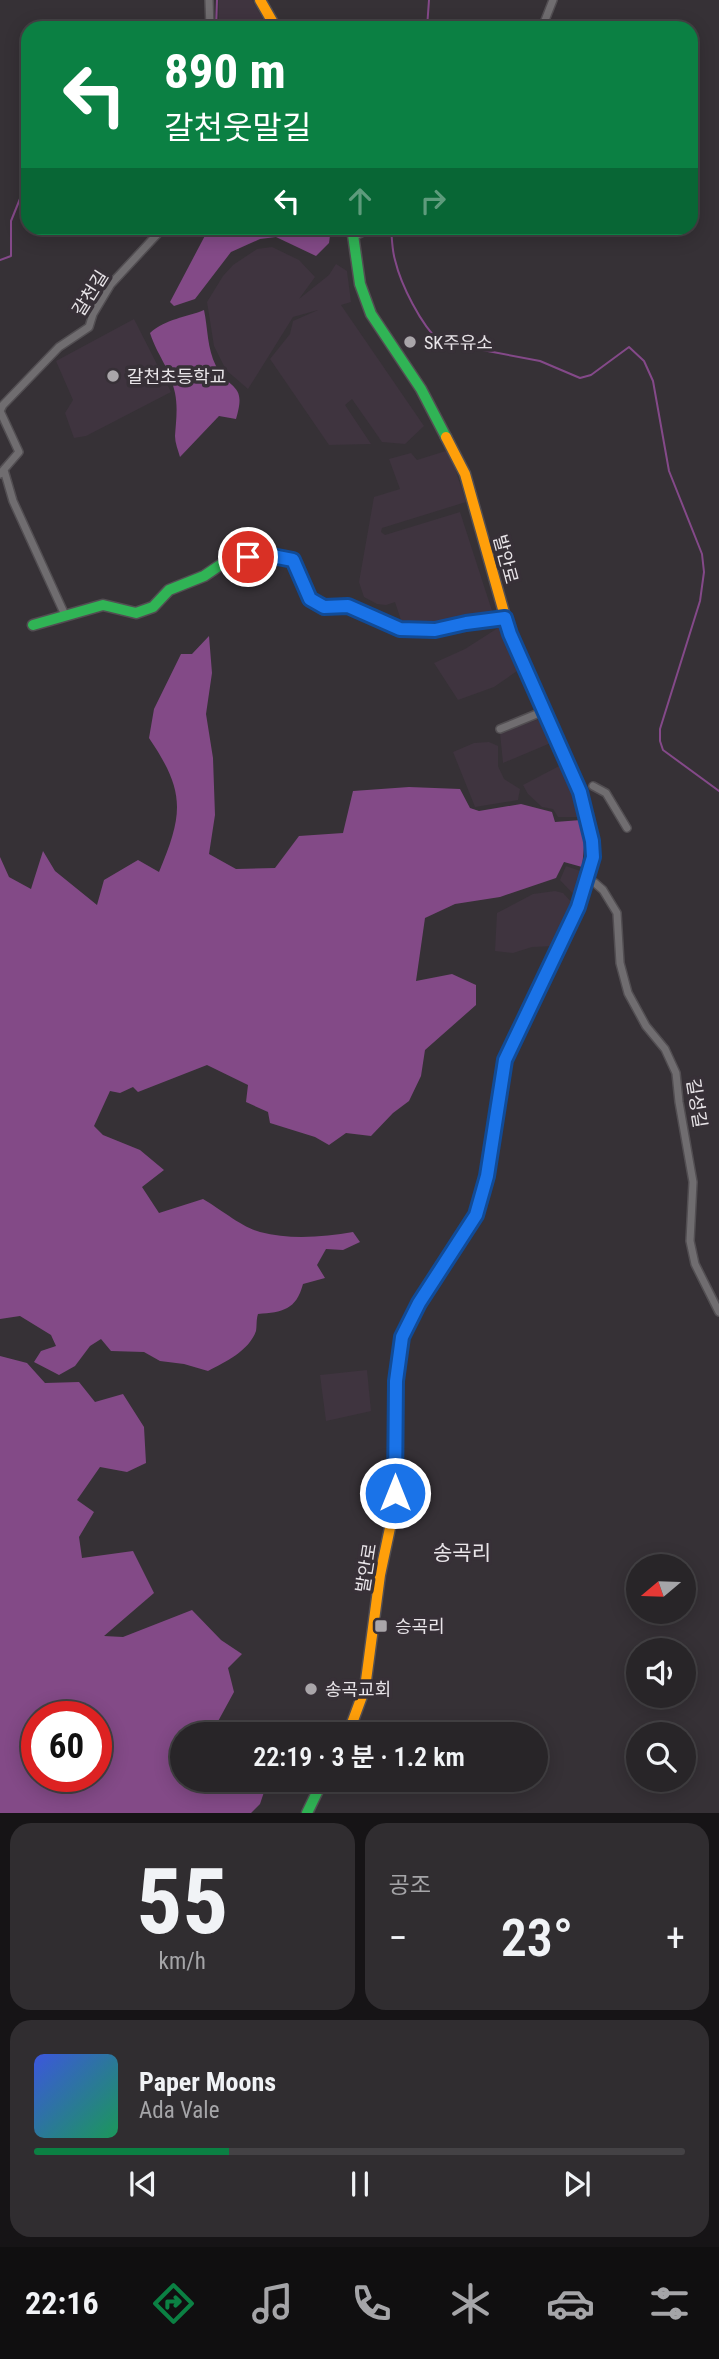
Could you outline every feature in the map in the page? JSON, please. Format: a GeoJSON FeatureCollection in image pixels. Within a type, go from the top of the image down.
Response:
{"type":"FeatureCollection","features":[{"type":"Feature","properties":{"kind":"main road"},"geometry":{"type":"LineString","coordinates":[[260,0],[272,21]]}},
{"type":"Feature","properties":{"kind":"main road","name":"발안로"},"geometry":{"type":"LineString","coordinates":[[353,235],[360,284],[371,314],[421,389],[464,474],[510,634],[580,792],[590,829],[593,857],[578,907],[505,1060],[487,1176],[476,1215],[419,1303],[402,1337],[396,1381],[394,1509],[380,1575],[366,1688],[353,1722]]}},
{"type":"Feature","properties":{"kind":"main road"},"geometry":{"type":"LineString","coordinates":[[33,625],[103,605],[136,613],[153,607],[169,590],[204,576],[229,559],[267,555],[293,560],[310,599],[324,607],[348,606],[400,629],[435,630],[505,618]]}},
{"type":"Feature","properties":{"kind":"main road"},"geometry":{"type":"LineString","coordinates":[[307,1813],[317,1792]]}},
{"type":"Feature","properties":{"kind":"street"},"geometry":{"type":"LineString","coordinates":[[209,0],[210,21]]}},
{"type":"Feature","properties":{"kind":"street"},"geometry":{"type":"LineString","coordinates":[[545,21],[554,0]]}},
{"type":"Feature","properties":{"kind":"street","name":"갈천길"},"geometry":{"type":"LineString","coordinates":[[65,615],[2,472],[19,452],[0,411],[59,347],[89,327],[93,314],[111,284],[156,235]]}},
{"type":"Feature","properties":{"kind":"street"},"geometry":{"type":"LineString","coordinates":[[500,729],[544,711]]}},
{"type":"Feature","properties":{"kind":"street"},"geometry":{"type":"LineString","coordinates":[[593,786],[606,793],[627,828]]}},
{"type":"Feature","properties":{"kind":"street","name":"길성길"},"geometry":{"type":"LineString","coordinates":[[585,881],[594,883],[603,890],[617,913],[620,963],[628,993],[646,1026],[665,1048],[676,1073],[678,1102],[692,1182],[690,1241],[695,1264],[719,1312]]}},
{"type":"Feature","properties":{"kind":"shaded area"},"geometry":{"type":"Polygon","coordinates":[[[219,0],[252,0],[264,21],[219,21],[219,0]]]}},
{"type":"Feature","properties":{"kind":"shaded area"},"geometry":{"type":"Polygon","coordinates":[[[205,235],[330,235],[329,243],[316,256],[276,237],[260,239],[231,252],[195,299],[174,306],[170,302],[205,235]]]}},
{"type":"Feature","properties":{"kind":"shaded area"},"geometry":{"type":"Polygon","coordinates":[[[272,247],[299,260],[315,277],[299,299],[329,275],[336,264],[347,271],[351,302],[341,305],[424,426],[405,444],[382,442],[352,399],[345,405],[371,444],[329,445],[270,359],[290,334],[293,321],[318,310],[293,317],[248,389],[226,370],[214,346],[207,302],[233,265],[257,249],[272,247]]]}},
{"type":"Feature","properties":{"kind":"shaded area"},"geometry":{"type":"Polygon","coordinates":[[[204,310],[213,359],[221,374],[238,393],[239,407],[236,419],[219,416],[180,457],[175,439],[175,393],[150,333],[170,321],[204,310]]]}},
{"type":"Feature","properties":{"kind":"shaded area","name":"갈천초등학교"},"geometry":{"type":"Polygon","coordinates":[[[134,319],[171,392],[86,436],[74,438],[65,413],[73,400],[56,361],[134,319]]]}},
{"type":"Feature","properties":{"kind":"shaded area"},"geometry":{"type":"Polygon","coordinates":[[[449,450],[466,502],[382,528],[381,532],[385,535],[460,512],[494,617],[428,625],[401,620],[395,602],[377,604],[364,597],[359,582],[374,497],[400,489],[389,459],[411,453],[417,460],[449,450]]]}},
{"type":"Feature","properties":{"kind":"shaded area"},"geometry":{"type":"Polygon","coordinates":[[[501,626],[520,669],[494,687],[458,700],[434,663],[465,649],[501,626]]]}},
{"type":"Feature","properties":{"kind":"shaded area"},"geometry":{"type":"Polygon","coordinates":[[[209,636],[212,673],[206,714],[213,758],[215,815],[209,854],[236,869],[275,868],[299,836],[343,833],[353,791],[409,787],[460,789],[470,808],[479,811],[521,804],[552,812],[555,822],[581,820],[585,837],[582,867],[564,862],[556,878],[500,897],[455,904],[425,918],[416,981],[452,974],[476,985],[476,1005],[425,1050],[421,1076],[409,1101],[371,1136],[346,1133],[329,1145],[315,1137],[270,1123],[268,1112],[246,1102],[248,1085],[207,1065],[138,1092],[133,1087],[120,1093],[110,1091],[94,1126],[103,1135],[140,1150],[164,1170],[142,1187],[159,1213],[203,1199],[260,1232],[307,1237],[353,1232],[360,1242],[343,1250],[326,1249],[317,1265],[325,1278],[303,1284],[297,1299],[287,1308],[258,1314],[256,1331],[248,1344],[236,1355],[208,1371],[160,1361],[144,1352],[111,1351],[101,1339],[90,1346],[75,1366],[59,1375],[34,1362],[41,1351],[56,1346],[51,1335],[20,1316],[0,1319],[0,857],[9,877],[31,889],[43,851],[55,871],[97,905],[104,880],[138,860],[159,872],[173,834],[177,803],[169,773],[149,738],[154,709],[181,654],[192,654],[209,636]]]}},
{"type":"Feature","properties":{"kind":"shaded area"},"geometry":{"type":"Polygon","coordinates":[[[542,718],[553,742],[503,763],[500,733],[542,718]]]}},
{"type":"Feature","properties":{"kind":"shaded area"},"geometry":{"type":"Polygon","coordinates":[[[489,742],[498,746],[498,766],[504,779],[520,789],[518,800],[475,807],[453,752],[474,743],[489,742]]]}},
{"type":"Feature","properties":{"kind":"shaded area"},"geometry":{"type":"Polygon","coordinates":[[[563,764],[583,817],[558,817],[553,809],[542,807],[523,785],[563,764]]]}},
{"type":"Feature","properties":{"kind":"shaded area"},"geometry":{"type":"Polygon","coordinates":[[[566,866],[583,872],[577,898],[560,880],[566,866]]]}},
{"type":"Feature","properties":{"kind":"shaded area"},"geometry":{"type":"Polygon","coordinates":[[[555,891],[563,893],[576,907],[556,946],[532,947],[513,953],[495,951],[497,913],[533,894],[555,891]]]}},
{"type":"Feature","properties":{"kind":"shaded area"},"geometry":{"type":"Polygon","coordinates":[[[0,1356],[27,1363],[45,1383],[79,1382],[95,1402],[123,1394],[144,1427],[146,1463],[127,1472],[100,1467],[77,1500],[94,1512],[79,1537],[82,1558],[133,1551],[154,1593],[104,1636],[123,1637],[192,1610],[221,1640],[242,1654],[228,1668],[234,1692],[218,1722],[170,1722],[170,1792],[264,1792],[260,1804],[251,1813],[0,1813],[0,1356]]]}},
{"type":"Feature","properties":{"kind":"shaded area"},"geometry":{"type":"Polygon","coordinates":[[[367,1370],[371,1411],[326,1421],[320,1375],[367,1370]]]}},
{"type":"Feature","properties":{"kind":"waterway"},"geometry":{"type":"LineString","coordinates":[[216,21],[217,0]]}},
{"type":"Feature","properties":{"kind":"waterway"},"geometry":{"type":"LineString","coordinates":[[428,21],[429,0]]}},
{"type":"Feature","properties":{"kind":"waterway"},"geometry":{"type":"LineString","coordinates":[[0,260],[11,256],[11,221],[21,196]]}},
{"type":"Feature","properties":{"kind":"waterway"},"geometry":{"type":"LineString","coordinates":[[392,235],[394,256],[402,281],[419,315],[440,342],[540,361],[580,378],[591,375],[629,347],[644,361],[653,381],[669,471],[702,554],[704,572],[700,601],[660,729],[660,741],[663,750],[719,791]]}},
{"type":"Feature","properties":{"kind":"traffic: fast"},"geometry":{"type":"LineString","coordinates":[[353,235],[360,284],[371,314],[421,389],[446,437]]}},
{"type":"Feature","properties":{"kind":"traffic: fast"},"geometry":{"type":"LineString","coordinates":[[33,625],[103,605],[136,613],[153,607],[169,590],[204,576],[229,559],[267,555],[293,560],[310,599],[324,607],[348,606],[400,629],[435,630],[505,618]]}},
{"type":"Feature","properties":{"kind":"traffic: fast"},"geometry":{"type":"LineString","coordinates":[[504,1067],[578,907],[593,857],[592,840],[581,792],[516,648]]}},
{"type":"Feature","properties":{"kind":"traffic: fast"},"geometry":{"type":"LineString","coordinates":[[307,1813],[317,1792]]}},
{"type":"Feature","properties":{"kind":"traffic: slow"},"geometry":{"type":"LineString","coordinates":[[260,0],[272,21]]}},
{"type":"Feature","properties":{"kind":"traffic: slow"},"geometry":{"type":"LineString","coordinates":[[446,437],[465,474],[516,648]]}},
{"type":"Feature","properties":{"kind":"traffic: slow"},"geometry":{"type":"LineString","coordinates":[[352,1722],[365,1688],[380,1575],[394,1509],[396,1381],[402,1337],[406,1330]]}},
{"type":"Feature","properties":{"kind":"traffic: jam"},"geometry":{"type":"LineString","coordinates":[[406,1330],[419,1303],[476,1215],[487,1176],[504,1067]]}},
{"type":"Feature","properties":{"kind":"place","name":"SK주유소"},"geometry":{"type":"Point","coordinates":[410,342]}},
{"type":"Feature","properties":{"kind":"place","name":"갈천초등학교"},"geometry":{"type":"Point","coordinates":[113,376]}},
{"type":"Feature","properties":{"kind":"place","name":"승곡리"},"geometry":{"type":"Point","coordinates":[381,1626]}},
{"type":"Feature","properties":{"kind":"place","name":"송곡교회"},"geometry":{"type":"Point","coordinates":[311,1689]}},
{"type":"Feature","properties":{"kind":"district","name":"송곡리"},"geometry":{"type":"Point","coordinates":[462,1553]}},
{"type":"Feature","properties":{"kind":"route"},"geometry":{"type":"LineString","coordinates":[[248,557],[267,555],[293,560],[310,599],[324,607],[348,606],[400,629],[435,630],[505,618],[580,792],[592,841],[593,857],[578,907],[529,1007],[501,1072],[487,1176],[476,1215],[419,1303],[402,1337],[396,1381],[395,1493]]}}]}
